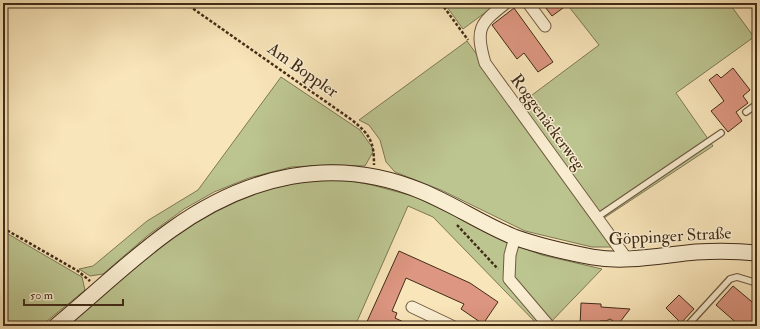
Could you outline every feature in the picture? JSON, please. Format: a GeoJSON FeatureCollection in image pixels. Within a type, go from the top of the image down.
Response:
{"type":"FeatureCollection","features":[{"type":"Feature","properties":{"kind":"main road","name":"Göppinger Straße"},"geometry":{"type":"LineString","coordinates":[[56,326],[170,231],[198,212],[240,191],[268,181],[296,175],[326,172],[375,177],[420,191],[515,237],[594,257],[627,259],[698,252],[757,253]]}},
{"type":"Feature","properties":{"kind":"street","name":"Roggenäckerweg"},"geometry":{"type":"LineString","coordinates":[[506,3],[487,18],[480,29],[480,48],[485,63],[627,259]]}},
{"type":"Feature","properties":{"kind":"street"},"geometry":{"type":"LineString","coordinates":[[528,3],[545,26]]}},
{"type":"Feature","properties":{"kind":"street"},"geometry":{"type":"LineString","coordinates":[[515,237],[510,255],[509,279],[549,326]]}},
{"type":"Feature","properties":{"kind":"street"},"geometry":{"type":"LineString","coordinates":[[412,307],[452,326]]}},
{"type":"Feature","properties":{"kind":"lane"},"geometry":{"type":"LineString","coordinates":[[746,112],[757,104]]}},
{"type":"Feature","properties":{"kind":"lane"},"geometry":{"type":"LineString","coordinates":[[596,218],[721,133]]}},
{"type":"Feature","properties":{"kind":"lane"},"geometry":{"type":"LineString","coordinates":[[687,326],[730,279],[737,277],[757,283]]}},
{"type":"Feature","properties":{"kind":"path","name":"Am Boppler"},"geometry":{"type":"LineString","coordinates":[[185,3],[365,130],[375,150],[375,177]]}},
{"type":"Feature","properties":{"kind":"path"},"geometry":{"type":"LineString","coordinates":[[441,3],[472,45]]}},
{"type":"Feature","properties":{"kind":"path"},"geometry":{"type":"LineString","coordinates":[[455,223],[509,279]]}},
{"type":"Feature","properties":{"kind":"path"},"geometry":{"type":"LineString","coordinates":[[3,228],[78,271],[100,289]]}},
{"type":"Feature","properties":{"kind":"green space"},"geometry":{"type":"Polygon","coordinates":[[[444,3],[498,3],[463,29],[444,3]]]}},
{"type":"Feature","properties":{"kind":"green space"},"geometry":{"type":"Polygon","coordinates":[[[566,3],[729,3],[754,37],[676,93],[713,146],[604,218],[520,104],[599,45],[566,3]]]}},
{"type":"Feature","properties":{"kind":"green space"},"geometry":{"type":"Polygon","coordinates":[[[467,41],[608,236],[613,247],[592,247],[525,231],[441,190],[395,172],[386,162],[380,140],[369,125],[359,120],[467,41]]]}},
{"type":"Feature","properties":{"kind":"green space"},"geometry":{"type":"Polygon","coordinates":[[[281,77],[360,130],[374,150],[365,166],[331,165],[291,167],[249,178],[214,192],[184,209],[147,236],[103,274],[90,276],[79,269],[93,266],[147,221],[198,190],[281,77]]]}},
{"type":"Feature","properties":{"kind":"green space"},"geometry":{"type":"Polygon","coordinates":[[[341,179],[372,185],[413,196],[516,245],[542,255],[602,269],[547,326],[539,326],[433,217],[408,206],[355,326],[64,326],[140,259],[219,206],[286,183],[341,179]]]}},
{"type":"Feature","properties":{"kind":"green space"},"geometry":{"type":"Polygon","coordinates":[[[3,231],[82,277],[85,290],[41,326],[3,326],[3,231]]]}},
{"type":"Feature","properties":{"kind":"building"},"geometry":{"type":"Polygon","coordinates":[[[542,3],[570,3],[552,16],[542,3]]]}},
{"type":"Feature","properties":{"kind":"building"},"geometry":{"type":"Polygon","coordinates":[[[514,8],[553,62],[538,72],[524,53],[517,59],[492,25],[514,8]]]}},
{"type":"Feature","properties":{"kind":"building"},"geometry":{"type":"Polygon","coordinates":[[[733,68],[750,90],[743,96],[748,103],[736,112],[742,121],[728,132],[711,111],[724,101],[709,80],[717,74],[721,78],[733,68]]]}},
{"type":"Feature","properties":{"kind":"building"},"geometry":{"type":"Polygon","coordinates":[[[399,251],[470,283],[498,302],[483,324],[461,309],[464,304],[406,278],[392,311],[397,313],[395,318],[412,326],[365,326],[399,251]]]}},
{"type":"Feature","properties":{"kind":"building"},"geometry":{"type":"Polygon","coordinates":[[[733,286],[757,306],[757,326],[740,326],[716,305],[733,286]]]}},
{"type":"Feature","properties":{"kind":"building"},"geometry":{"type":"Polygon","coordinates":[[[679,295],[694,309],[681,323],[666,308],[679,295]]]}},
{"type":"Feature","properties":{"kind":"building"},"geometry":{"type":"Polygon","coordinates":[[[581,303],[601,304],[601,307],[630,309],[620,322],[614,322],[610,319],[600,321],[600,326],[580,326],[581,303]]]}}]}
